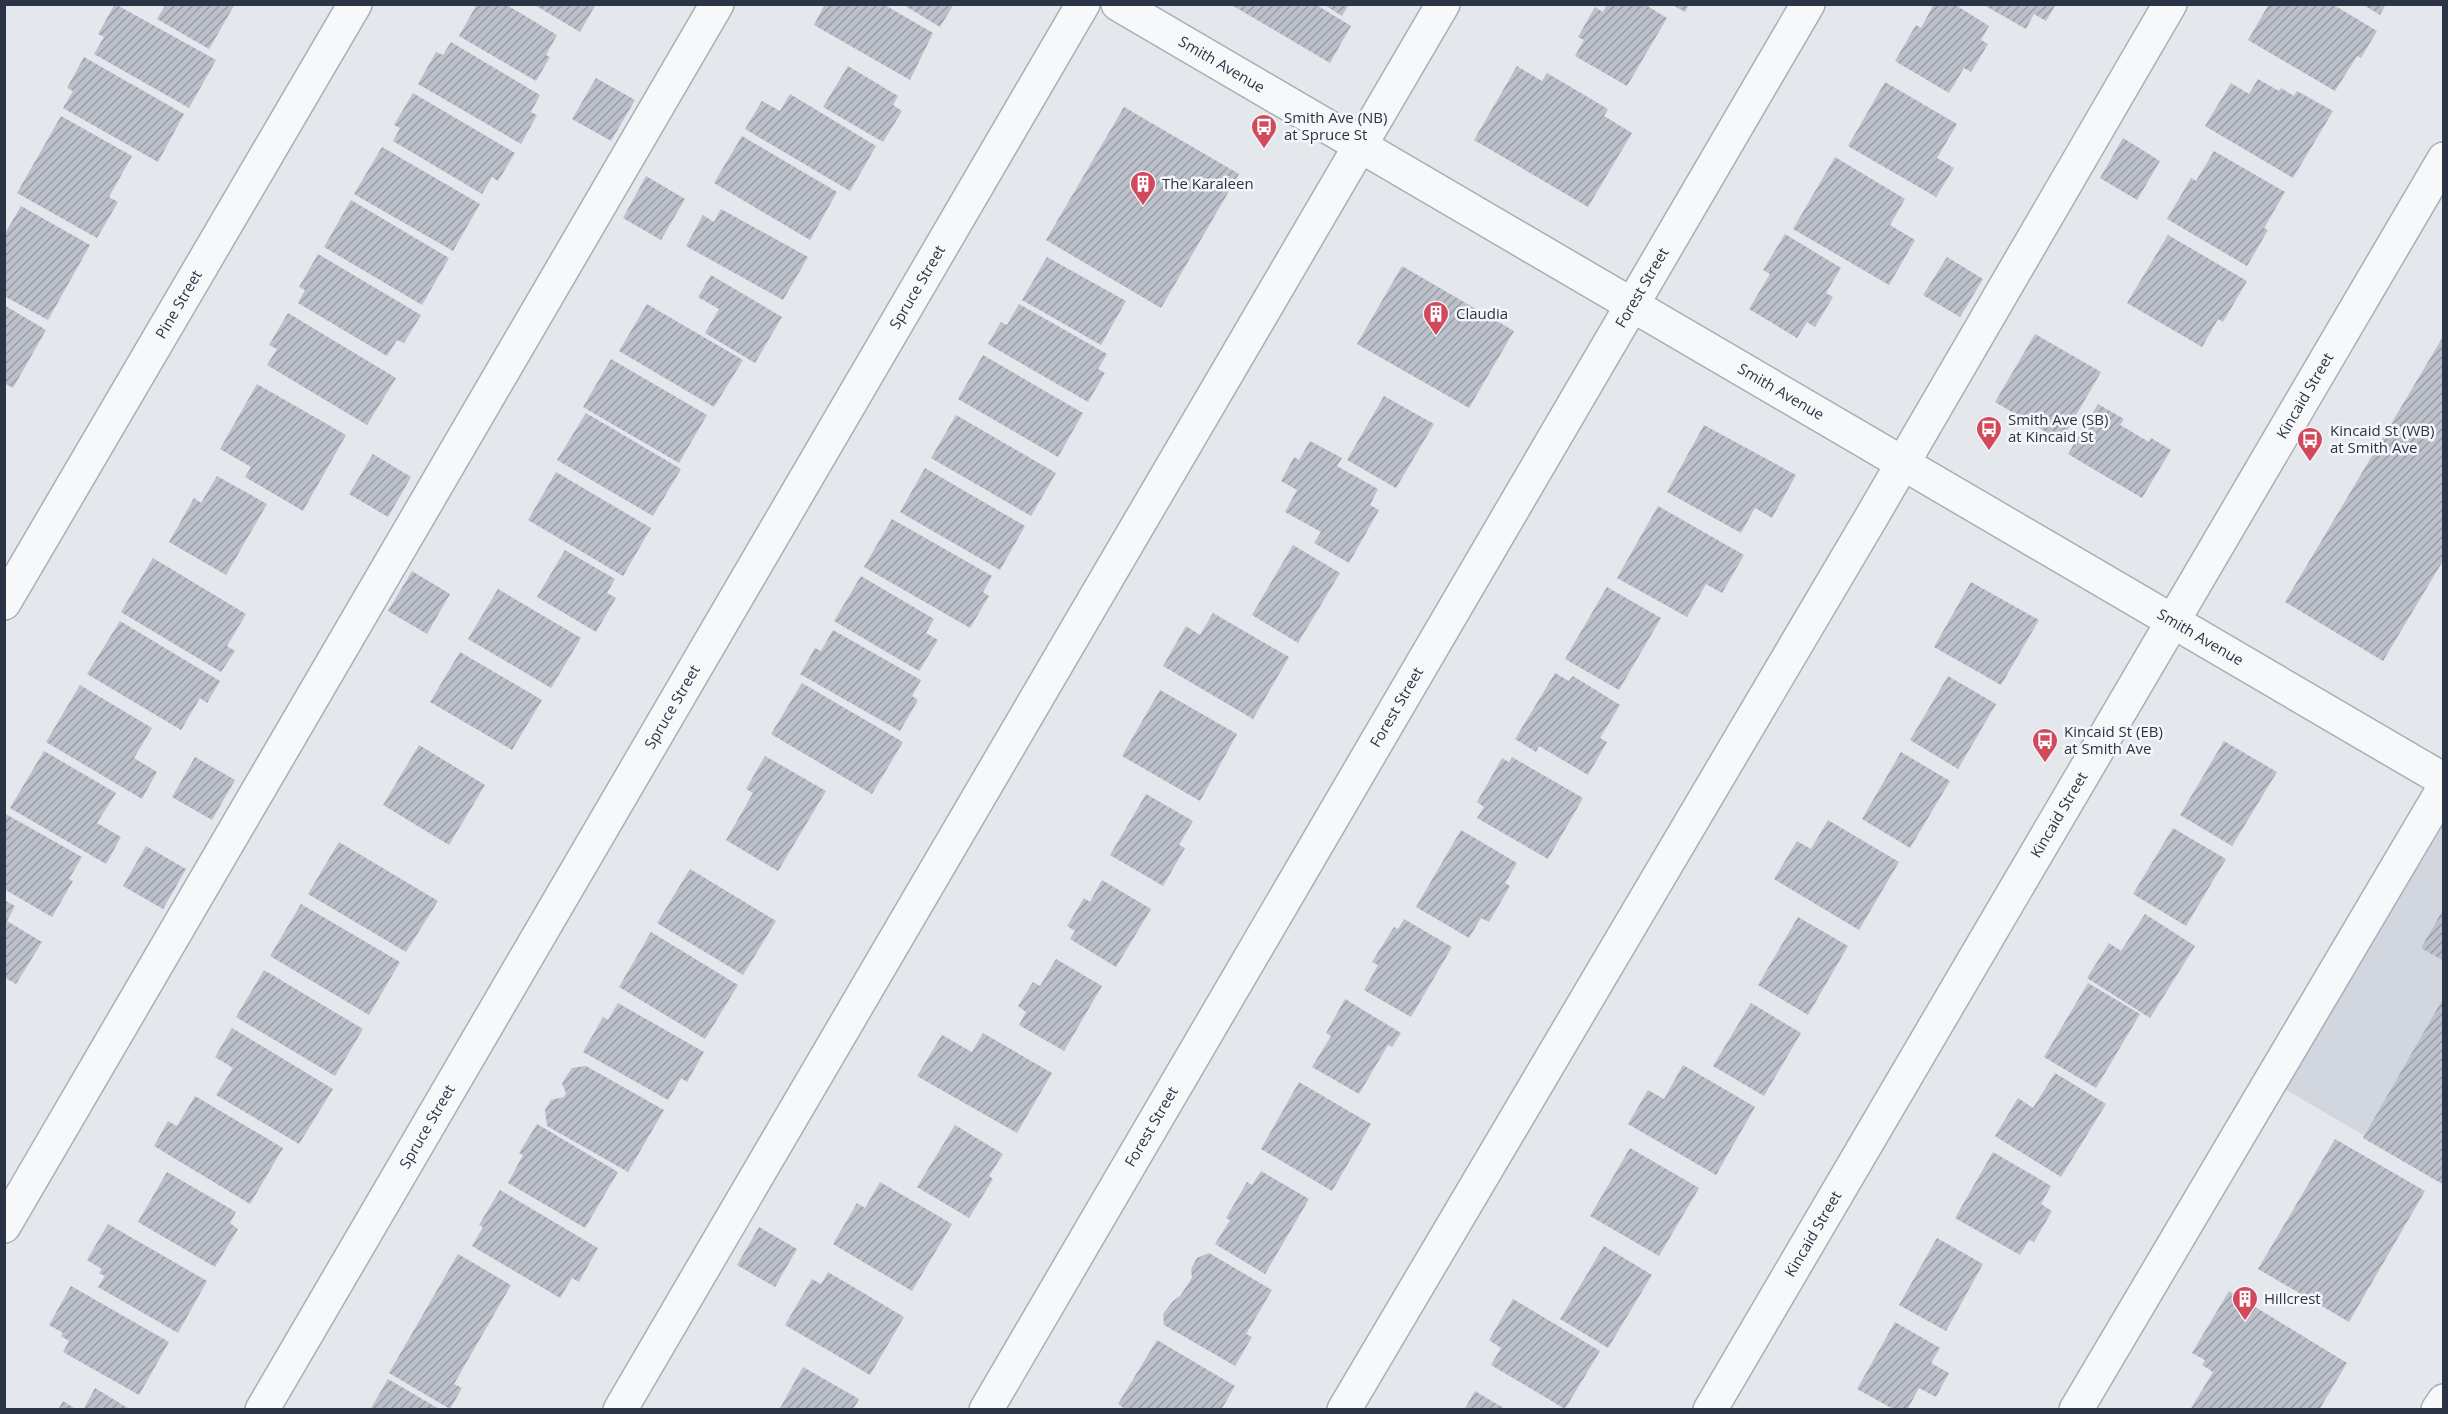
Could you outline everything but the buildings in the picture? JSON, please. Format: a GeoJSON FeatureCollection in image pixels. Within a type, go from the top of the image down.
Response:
{"type":"FeatureCollection","features":[{"type":"Feature","properties":{"kind":"street","name":"Pine Street"},"geometry":{"type":"LineString","coordinates":[[4,603],[355,4]]}},
{"type":"Feature","properties":{"kind":"street"},"geometry":{"type":"LineString","coordinates":[[4,1226],[717,4]]}},
{"type":"Feature","properties":{"kind":"street","name":"Spruce Street"},"geometry":{"type":"LineString","coordinates":[[262,1410],[1083,4]]}},
{"type":"Feature","properties":{"kind":"street","name":"Smith Avenue"},"geometry":{"type":"LineString","coordinates":[[1118,4],[2444,780]]}},
{"type":"Feature","properties":{"kind":"street"},"geometry":{"type":"LineString","coordinates":[[620,1410],[1443,4]]}},
{"type":"Feature","properties":{"kind":"street","name":"Forest Street"},"geometry":{"type":"LineString","coordinates":[[986,1410],[1808,4]]}},
{"type":"Feature","properties":{"kind":"street"},"geometry":{"type":"LineString","coordinates":[[1344,1410],[2170,4]]}},
{"type":"Feature","properties":{"kind":"street","name":"Kincaid Street"},"geometry":{"type":"LineString","coordinates":[[1710,1410],[2172,620],[2442,164]]}},
{"type":"Feature","properties":{"kind":"street"},"geometry":{"type":"LineString","coordinates":[[2076,1410],[2444,788]]}},
{"type":"Feature","properties":{"kind":"street"},"geometry":{"type":"LineString","coordinates":[[2438,1410],[2444,1401]]}},
{"type":"Feature","properties":{"kind":"shaded area"},"geometry":{"type":"Polygon","coordinates":[[[2427,816],[2443,826],[2443,1182],[2271,1081],[2427,816]]]}},
{"type":"Feature","properties":{"kind":"place","name":"Smith Ave (NB) at Spruce St"},"geometry":{"type":"Point","coordinates":[1264,150]}},
{"type":"Feature","properties":{"kind":"place","name":"The Karaleen"},"geometry":{"type":"Point","coordinates":[1143,207]}},
{"type":"Feature","properties":{"kind":"place","name":"Claudia"},"geometry":{"type":"Point","coordinates":[1436,337]}},
{"type":"Feature","properties":{"kind":"place","name":"Smith Ave (SB) at Kincaid St"},"geometry":{"type":"Point","coordinates":[1989,452]}},
{"type":"Feature","properties":{"kind":"place","name":"Kincaid St (WB) at Smith Ave"},"geometry":{"type":"Point","coordinates":[2310,463]}},
{"type":"Feature","properties":{"kind":"place","name":"Kincaid St (EB) at Smith Ave"},"geometry":{"type":"Point","coordinates":[2045,764]}},
{"type":"Feature","properties":{"kind":"place","name":"Hillcrest"},"geometry":{"type":"Point","coordinates":[2245,1322]}}]}
